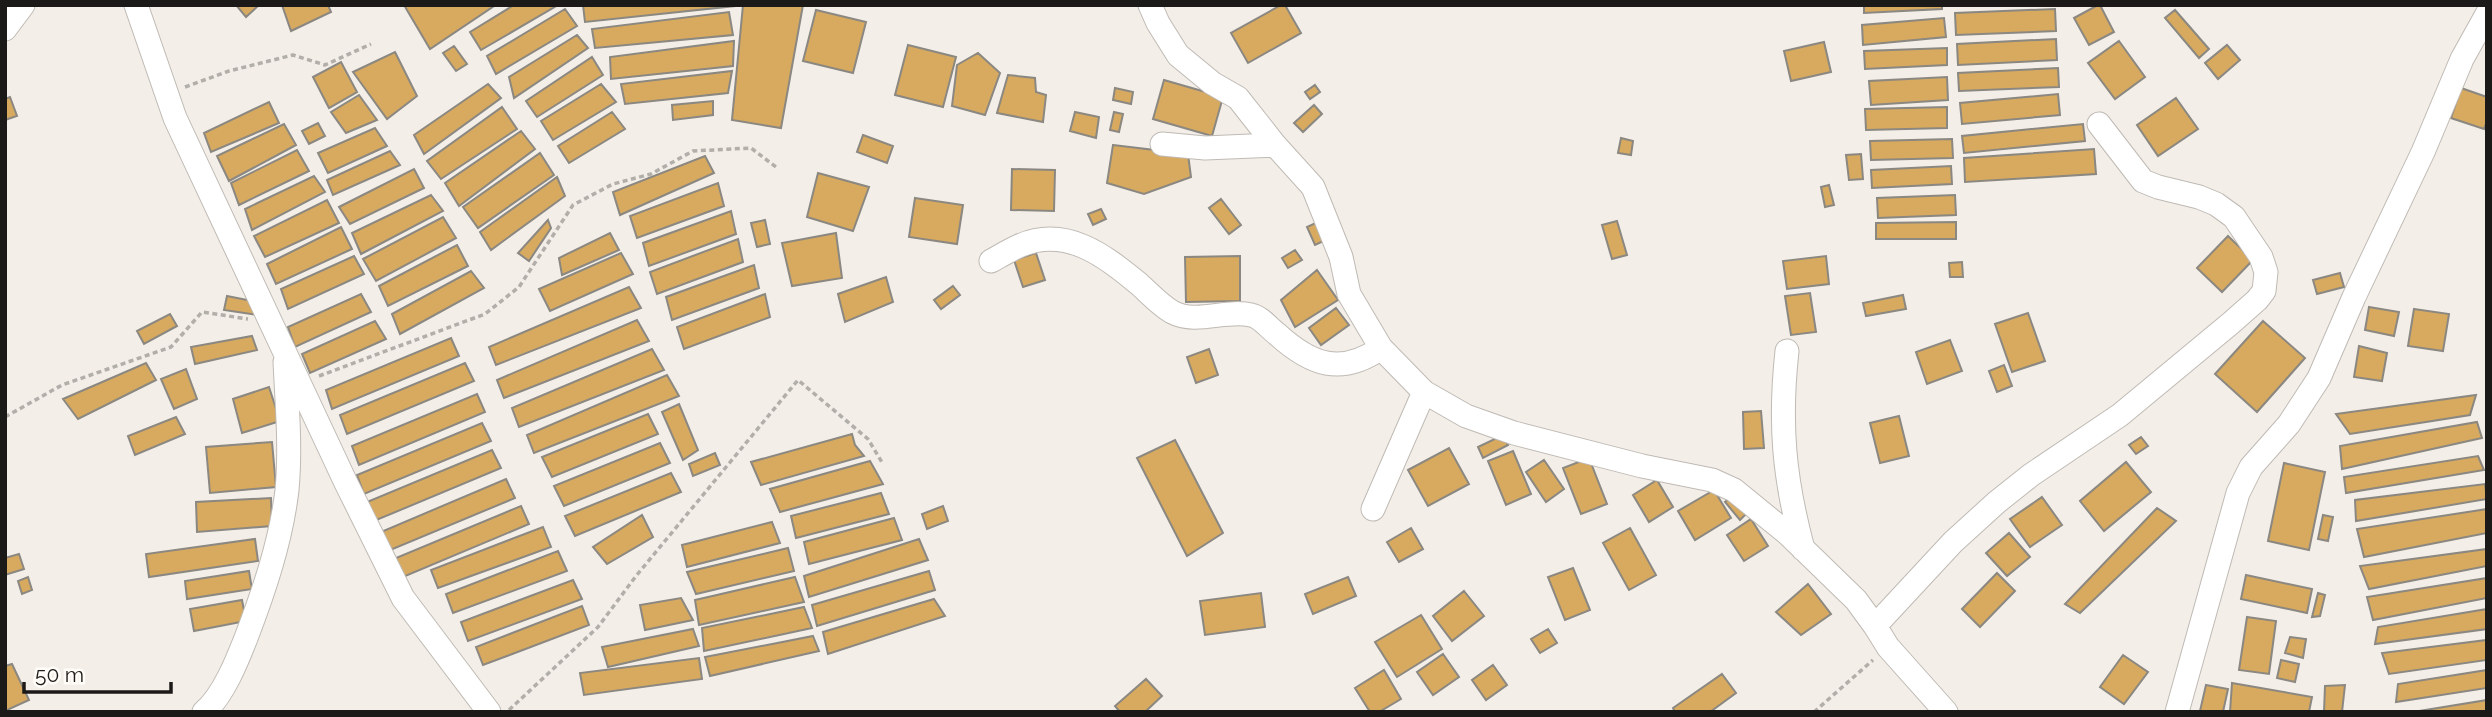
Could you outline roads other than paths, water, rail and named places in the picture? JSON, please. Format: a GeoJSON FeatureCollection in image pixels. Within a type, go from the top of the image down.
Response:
{"type":"FeatureCollection","features":[{"type":"Feature","properties":{"kind":"street"},"geometry":{"type":"LineString","coordinates":[[5,29],[23,5]]}},
{"type":"Feature","properties":{"kind":"street"},"geometry":{"type":"LineString","coordinates":[[136,5],[175,118],[403,598],[489,712]]}},
{"type":"Feature","properties":{"kind":"street"},"geometry":{"type":"LineString","coordinates":[[1150,5],[1178,55],[1212,83],[1238,98],[1313,187],[1342,257],[1349,293],[1381,348],[1424,392],[1466,415],[1514,433],[1642,466],[1712,480],[1734,489],[1766,514],[1856,600],[1888,648],[1946,712]]}},
{"type":"Feature","properties":{"kind":"street"},"geometry":{"type":"LineString","coordinates":[[2177,712],[2238,493],[2251,467],[2289,424],[2319,378],[2423,152],[2462,59],[2487,15]]}},
{"type":"Feature","properties":{"kind":"street"},"geometry":{"type":"LineString","coordinates":[[1875,626],[1953,542],[1997,502],[2031,475],[2120,415],[2231,323],[2264,291],[2266,272],[2261,257],[2234,217],[2199,197],[2143,181],[2099,124]]}},
{"type":"Feature","properties":{"kind":"street"},"geometry":{"type":"LineString","coordinates":[[1162,144],[1205,149],[1275,145]]}},
{"type":"Feature","properties":{"kind":"street"},"geometry":{"type":"LineString","coordinates":[[991,261],[1021,245],[1043,240],[1071,240],[1099,253],[1172,312],[1190,317],[1228,313],[1256,316],[1304,356],[1318,362],[1345,364],[1365,359],[1381,348]]}},
{"type":"Feature","properties":{"kind":"street"},"geometry":{"type":"LineString","coordinates":[[204,712],[237,660],[259,602],[279,535],[289,454],[285,348]]}},
{"type":"Feature","properties":{"kind":"street"},"geometry":{"type":"LineString","coordinates":[[1787,351],[1783,391],[1784,458],[1803,549]]}},
{"type":"Feature","properties":{"kind":"street"},"geometry":{"type":"LineString","coordinates":[[1373,509],[1424,392]]}}]}
